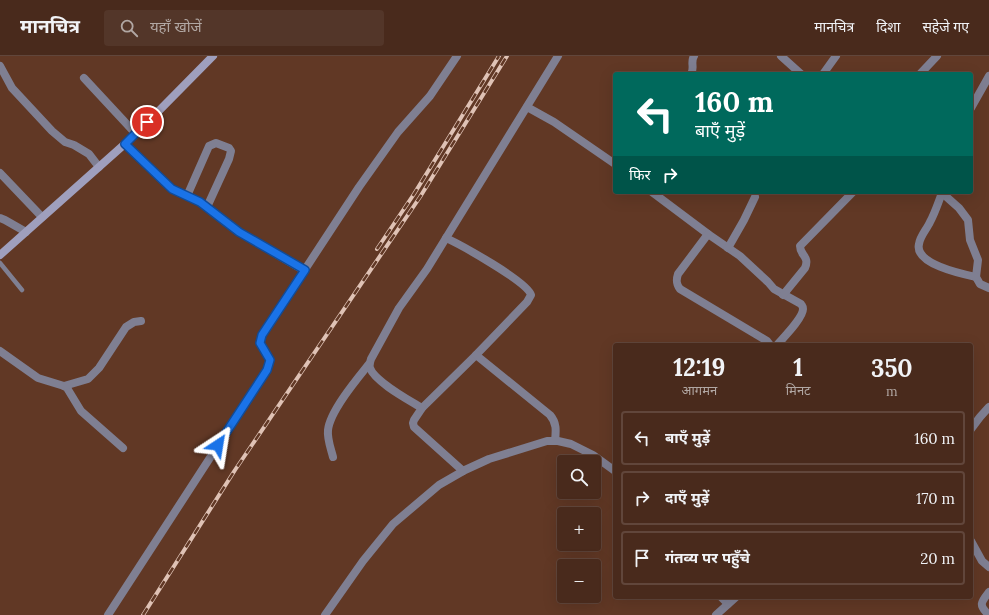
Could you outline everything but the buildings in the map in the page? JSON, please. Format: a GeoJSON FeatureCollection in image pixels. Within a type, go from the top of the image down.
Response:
{"type":"FeatureCollection","features":[{"type":"Feature","properties":{"kind":"main road"},"geometry":{"type":"LineString","coordinates":[[0,255],[136,134],[213,56]]}},
{"type":"Feature","properties":{"kind":"street"},"geometry":{"type":"LineString","coordinates":[[108,615],[267,370],[270,360],[260,343],[262,335],[359,187],[398,132],[430,96],[457,56]]}},
{"type":"Feature","properties":{"kind":"street"},"geometry":{"type":"LineString","coordinates":[[333,457],[328,439],[329,424],[346,394],[369,364],[399,308],[424,274],[558,56]]}},
{"type":"Feature","properties":{"kind":"street"},"geometry":{"type":"LineString","coordinates":[[692,72],[693,67],[692,61],[694,56]]}},
{"type":"Feature","properties":{"kind":"street"},"geometry":{"type":"LineString","coordinates":[[781,56],[799,72]]}},
{"type":"Feature","properties":{"kind":"street"},"geometry":{"type":"LineString","coordinates":[[824,72],[836,56]]}},
{"type":"Feature","properties":{"kind":"street"},"geometry":{"type":"LineString","coordinates":[[922,72],[937,56]]}},
{"type":"Feature","properties":{"kind":"street"},"geometry":{"type":"LineString","coordinates":[[0,66],[12,88],[52,131],[65,142],[74,145],[89,154],[99,167]]}},
{"type":"Feature","properties":{"kind":"street"},"geometry":{"type":"LineString","coordinates":[[973,104],[989,76]]}},
{"type":"Feature","properties":{"kind":"street"},"geometry":{"type":"LineString","coordinates":[[84,78],[136,134]]}},
{"type":"Feature","properties":{"kind":"street"},"geometry":{"type":"LineString","coordinates":[[527,108],[554,122],[613,163]]}},
{"type":"Feature","properties":{"kind":"street"},"geometry":{"type":"LineString","coordinates":[[187,196],[209,146],[216,143],[229,148],[229,159],[207,207]]}},
{"type":"Feature","properties":{"kind":"street"},"geometry":{"type":"LineString","coordinates":[[125,144],[168,186],[200,202],[239,232],[305,270]]}},
{"type":"Feature","properties":{"kind":"street"},"geometry":{"type":"LineString","coordinates":[[0,173],[42,218]]}},
{"type":"Feature","properties":{"kind":"street"},"geometry":{"type":"LineString","coordinates":[[655,194],[740,256],[774,289],[800,304],[803,309],[800,318],[779,343]]}},
{"type":"Feature","properties":{"kind":"street"},"geometry":{"type":"LineString","coordinates":[[783,295],[807,264],[806,258],[801,252],[800,246],[851,194]]}},
{"type":"Feature","properties":{"kind":"street"},"geometry":{"type":"LineString","coordinates":[[940,194],[931,220],[919,241],[918,249],[921,254],[935,265],[976,277]]}},
{"type":"Feature","properties":{"kind":"street"},"geometry":{"type":"LineString","coordinates":[[943,194],[959,208],[968,220],[970,240],[978,260],[976,277],[980,284],[989,288]]}},
{"type":"Feature","properties":{"kind":"street"},"geometry":{"type":"LineString","coordinates":[[728,248],[755,197]]}},
{"type":"Feature","properties":{"kind":"street"},"geometry":{"type":"LineString","coordinates":[[0,218],[26,232]]}},
{"type":"Feature","properties":{"kind":"street"},"geometry":{"type":"LineString","coordinates":[[708,234],[678,274],[676,282],[677,286],[768,343]]}},
{"type":"Feature","properties":{"kind":"street"},"geometry":{"type":"LineString","coordinates":[[446,238],[481,257],[530,293],[531,296],[476,355],[422,408],[414,420],[414,427],[463,471]]}},
{"type":"Feature","properties":{"kind":"street"},"geometry":{"type":"LineString","coordinates":[[64,386],[88,379],[99,368],[126,327],[141,320]]}},
{"type":"Feature","properties":{"kind":"street"},"geometry":{"type":"LineString","coordinates":[[0,351],[38,378],[64,386],[70,392],[76,405],[81,411],[123,448]]}},
{"type":"Feature","properties":{"kind":"street"},"geometry":{"type":"LineString","coordinates":[[476,355],[555,420],[556,426],[554,441]]}},
{"type":"Feature","properties":{"kind":"street"},"geometry":{"type":"LineString","coordinates":[[369,364],[373,373],[393,390],[422,408]]}},
{"type":"Feature","properties":{"kind":"street"},"geometry":{"type":"LineString","coordinates":[[973,426],[989,407]]}},
{"type":"Feature","properties":{"kind":"street"},"geometry":{"type":"LineString","coordinates":[[325,615],[363,561],[393,524],[439,485],[463,471],[496,457],[546,441],[571,444],[594,455],[613,469]]}},
{"type":"Feature","properties":{"kind":"street"},"geometry":{"type":"LineString","coordinates":[[973,545],[982,561],[989,567]]}},
{"type":"Feature","properties":{"kind":"street"},"geometry":{"type":"LineString","coordinates":[[989,592],[983,599],[981,605],[983,610],[989,615]]}},
{"type":"Feature","properties":{"kind":"street"},"geometry":{"type":"LineString","coordinates":[[724,599],[728,604]]}},
{"type":"Feature","properties":{"kind":"street"},"geometry":{"type":"LineString","coordinates":[[716,615],[734,599]]}},
{"type":"Feature","properties":{"kind":"lane"},"geometry":{"type":"LineString","coordinates":[[0,263],[22,290]]}},
{"type":"Feature","properties":{"kind":"railway"},"geometry":{"type":"LineString","coordinates":[[377,249],[414,194],[499,56]]}},
{"type":"Feature","properties":{"kind":"railway"},"geometry":{"type":"LineString","coordinates":[[143,615],[235,470],[420,197],[507,56]]}},
{"type":"Feature","properties":{"kind":"route"},"geometry":{"type":"LineString","coordinates":[[147,122],[125,144],[156,175],[180,194],[200,202],[239,232],[305,270],[260,339],[260,343],[270,360],[267,370],[218,445]]}}]}
